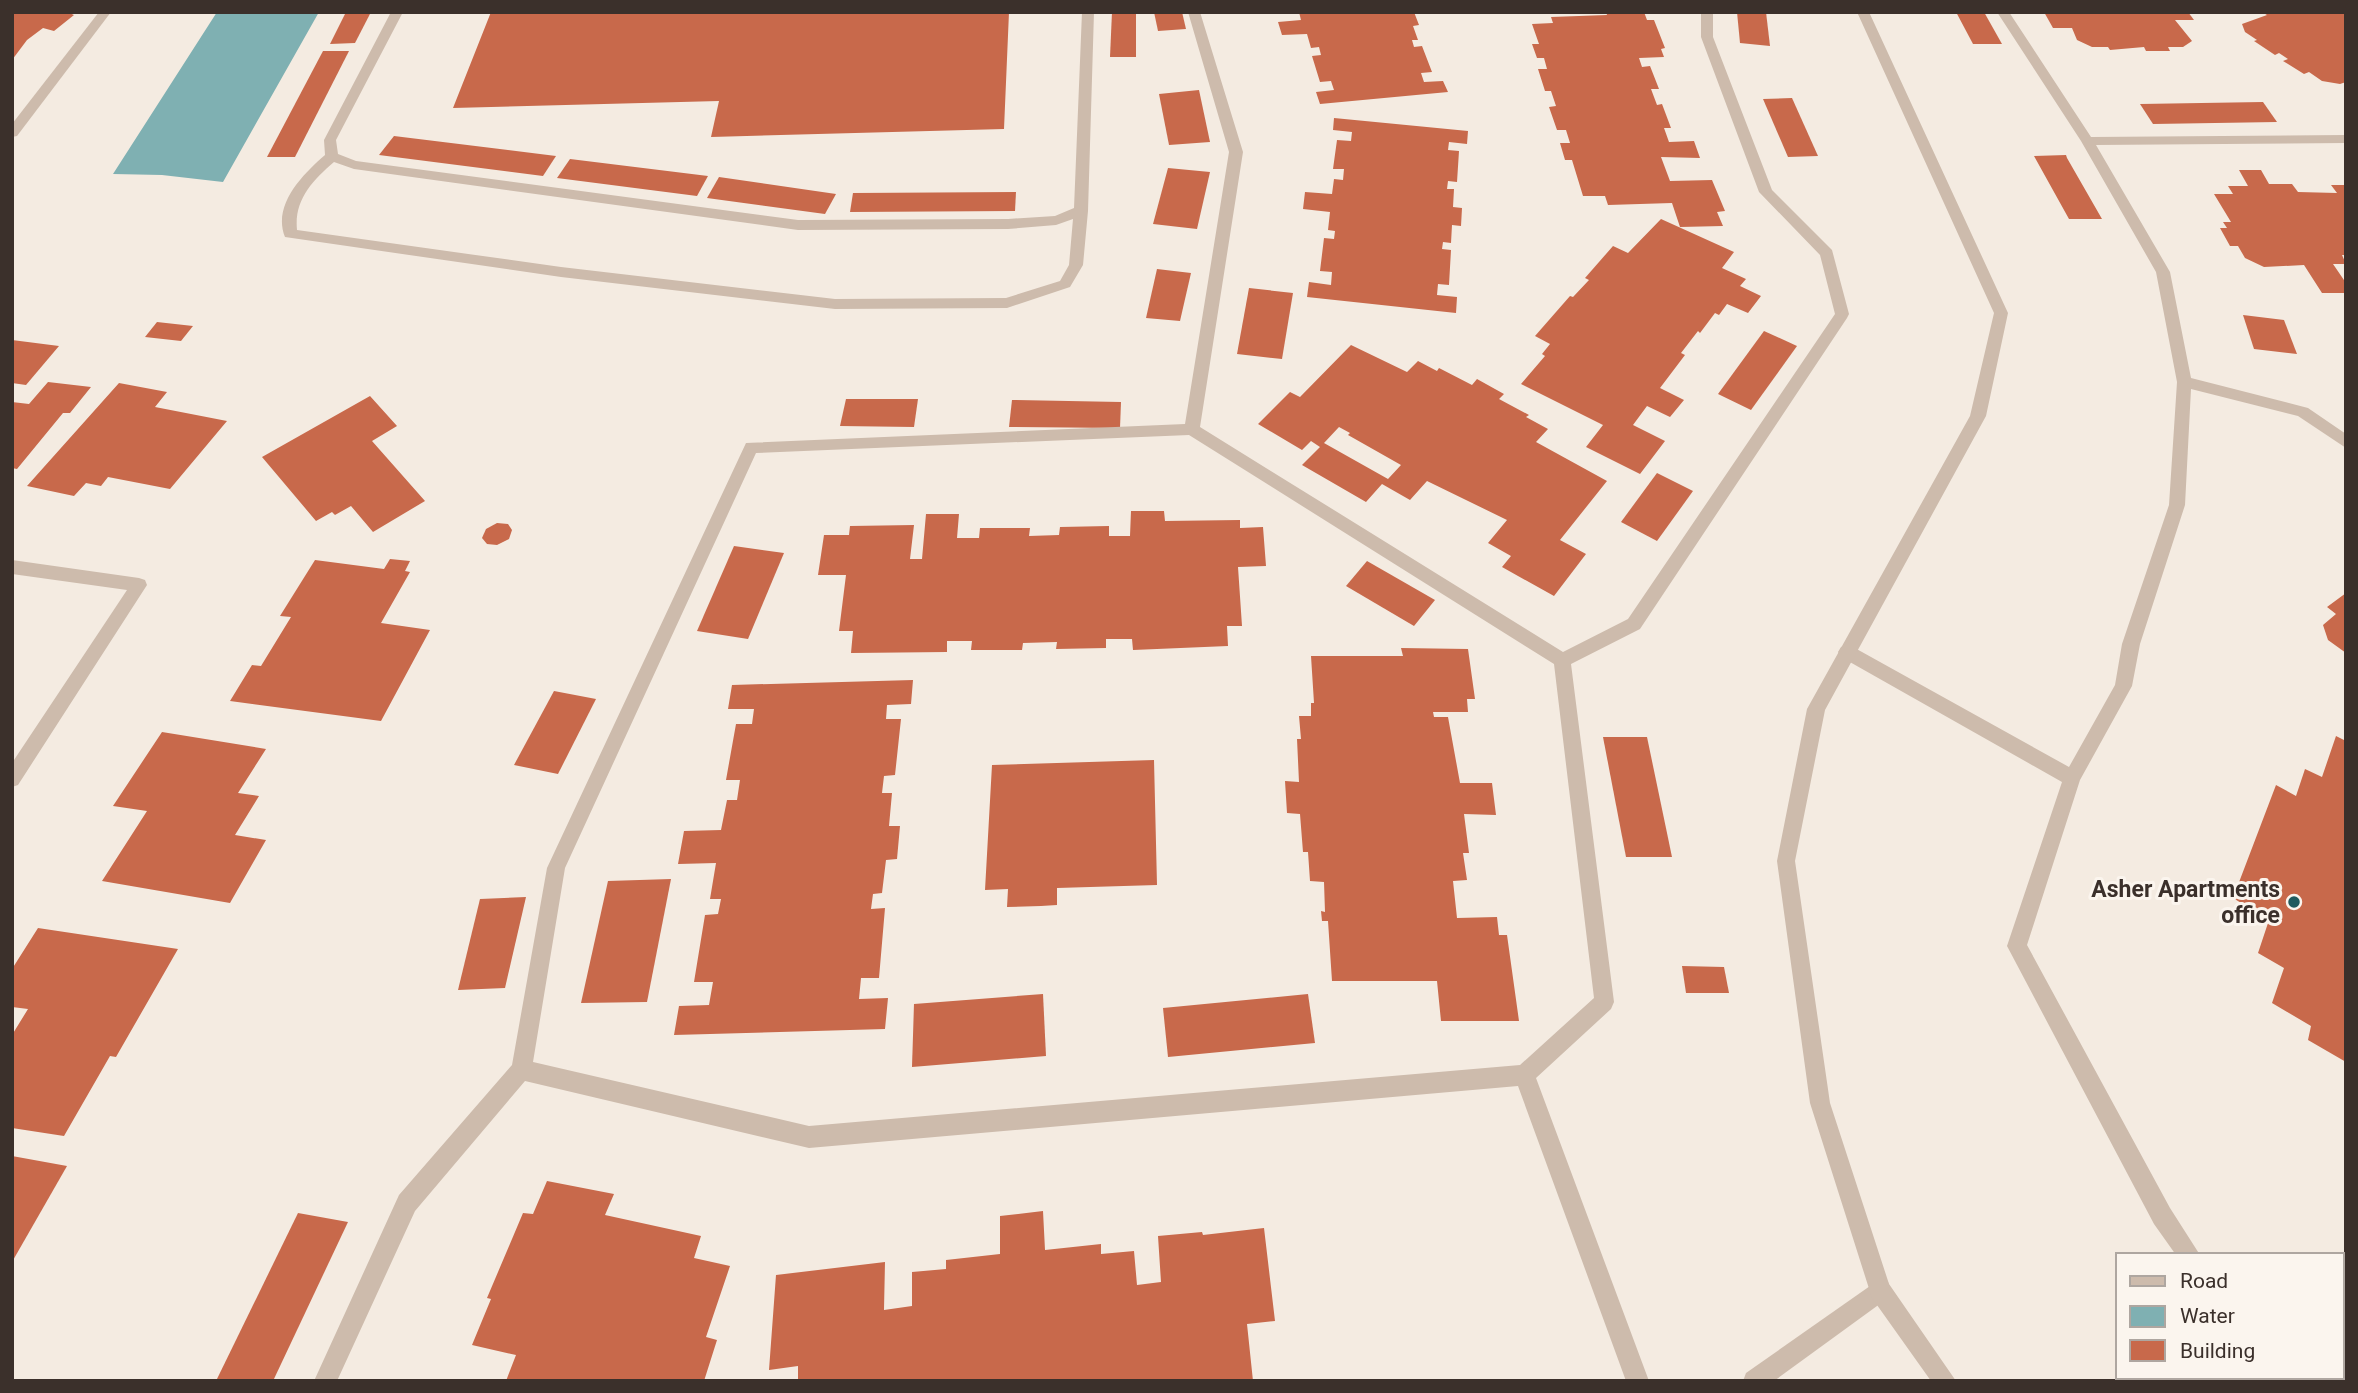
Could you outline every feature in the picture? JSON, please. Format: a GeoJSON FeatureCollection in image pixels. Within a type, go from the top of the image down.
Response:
{"type":"FeatureCollection","features":[{"type":"Feature","properties":{"kind":"street"},"geometry":{"type":"LineString","coordinates":[[12,133],[105,12]]}},
{"type":"Feature","properties":{"kind":"street"},"geometry":{"type":"LineString","coordinates":[[332,156],[330,140],[397,12]]}},
{"type":"Feature","properties":{"kind":"street"},"geometry":{"type":"LineString","coordinates":[[332,156],[304,180],[288,220],[290,234],[561,272],[835,304],[1007,303],[1065,284],[1076,265],[1081,211],[1088,12]]}},
{"type":"Feature","properties":{"kind":"street"},"geometry":{"type":"LineString","coordinates":[[1192,429],[1236,152],[1194,12]]}},
{"type":"Feature","properties":{"kind":"street"},"geometry":{"type":"LineString","coordinates":[[1562,660],[1634,624],[1842,314],[1826,253],[1766,192],[1707,37],[1707,12]]}},
{"type":"Feature","properties":{"kind":"street"},"geometry":{"type":"LineString","coordinates":[[1863,12],[2001,313],[1978,416],[1816,709],[1786,860],[1820,1103],[1880,1290],[1945,1381]]}},
{"type":"Feature","properties":{"kind":"street"},"geometry":{"type":"LineString","coordinates":[[2003,12],[2087,141],[2163,272],[2184,382],[2177,505],[2131,644],[2123,686],[2071,778],[2017,946],[2162,1216],[2188,1253]]}},
{"type":"Feature","properties":{"kind":"street"},"geometry":{"type":"LineString","coordinates":[[2087,141],[2346,139]]}},
{"type":"Feature","properties":{"kind":"street"},"geometry":{"type":"LineString","coordinates":[[332,156],[354,165],[798,225],[1007,224],[1056,220],[1081,211]]}},
{"type":"Feature","properties":{"kind":"street"},"geometry":{"type":"LineString","coordinates":[[2184,382],[2303,412],[2346,442]]}},
{"type":"Feature","properties":{"kind":"street"},"geometry":{"type":"LineString","coordinates":[[325,1381],[407,1203],[521,1070],[556,867],[751,447],[1192,429],[1562,660]]}},
{"type":"Feature","properties":{"kind":"street"},"geometry":{"type":"LineString","coordinates":[[12,567],[139,585],[12,779]]}},
{"type":"Feature","properties":{"kind":"street"},"geometry":{"type":"LineString","coordinates":[[1847,652],[2071,778]]}},
{"type":"Feature","properties":{"kind":"street"},"geometry":{"type":"LineString","coordinates":[[521,1070],[809,1137],[1524,1075],[1604,1002],[1562,660]]}},
{"type":"Feature","properties":{"kind":"street"},"geometry":{"type":"LineString","coordinates":[[1524,1075],[1638,1381]]}},
{"type":"Feature","properties":{"kind":"street"},"geometry":{"type":"LineString","coordinates":[[1754,1381],[1880,1290]]}},
{"type":"Feature","properties":{"kind":"water"},"geometry":{"type":"Polygon","coordinates":[[[217,12],[319,12],[223,182],[162,175],[113,174],[217,12]]]}},
{"type":"Feature","properties":{"kind":"building"},"geometry":{"type":"Polygon","coordinates":[[[12,12],[67,12],[74,15],[54,31],[43,28],[27,40],[12,60],[12,12]]]}},
{"type":"Feature","properties":{"kind":"building"},"geometry":{"type":"Polygon","coordinates":[[[346,12],[371,12],[355,43],[330,44],[346,12]]]}},
{"type":"Feature","properties":{"kind":"building"},"geometry":{"type":"Polygon","coordinates":[[[491,12],[1009,12],[1004,129],[711,137],[719,101],[453,108],[491,12]]]}},
{"type":"Feature","properties":{"kind":"building"},"geometry":{"type":"Polygon","coordinates":[[[1112,12],[1136,12],[1136,57],[1110,57],[1112,12]]]}},
{"type":"Feature","properties":{"kind":"building"},"geometry":{"type":"Polygon","coordinates":[[[1154,12],[1182,12],[1186,29],[1158,31],[1154,12]]]}},
{"type":"Feature","properties":{"kind":"building"},"geometry":{"type":"Polygon","coordinates":[[[1299,12],[1414,12],[1419,25],[1413,26],[1418,40],[1412,40],[1414,47],[1422,46],[1432,72],[1421,73],[1424,82],[1443,81],[1448,92],[1320,104],[1316,92],[1334,90],[1331,81],[1320,82],[1312,56],[1321,55],[1319,47],[1311,48],[1307,34],[1282,35],[1278,22],[1301,20],[1299,12]]]}},
{"type":"Feature","properties":{"kind":"building"},"geometry":{"type":"Polygon","coordinates":[[[1606,12],[1644,12],[1647,20],[1654,20],[1665,48],[1661,49],[1664,57],[1639,58],[1642,67],[1650,66],[1659,89],[1651,89],[1657,105],[1662,104],[1671,128],[1664,128],[1669,142],[1694,141],[1700,158],[1661,157],[1670,181],[1712,180],[1725,211],[1717,212],[1723,226],[1680,227],[1672,203],[1608,205],[1605,196],[1583,196],[1572,160],[1565,160],[1560,143],[1570,143],[1566,130],[1557,130],[1549,107],[1556,106],[1551,91],[1545,91],[1538,69],[1547,69],[1544,58],[1537,58],[1532,44],[1539,44],[1532,24],[1553,23],[1551,17],[1607,15],[1606,12]]]}},
{"type":"Feature","properties":{"kind":"building"},"geometry":{"type":"Polygon","coordinates":[[[1737,12],[1766,12],[1770,46],[1740,43],[1737,12]]]}},
{"type":"Feature","properties":{"kind":"building"},"geometry":{"type":"Polygon","coordinates":[[[1956,12],[1984,12],[2002,44],[1973,44],[1956,12]]]}},
{"type":"Feature","properties":{"kind":"building"},"geometry":{"type":"Polygon","coordinates":[[[2044,12],[2188,12],[2194,20],[2175,20],[2192,41],[2183,47],[2168,47],[2170,51],[2146,51],[2144,47],[2110,50],[2108,47],[2092,47],[2077,40],[2072,28],[2053,28],[2044,12]]]}},
{"type":"Feature","properties":{"kind":"building"},"geometry":{"type":"Polygon","coordinates":[[[2262,12],[2346,12],[2346,82],[2340,84],[2322,81],[2309,72],[2304,74],[2283,61],[2288,59],[2279,53],[2275,55],[2254,41],[2257,40],[2245,32],[2242,24],[2267,15],[2262,12]]]}},
{"type":"Feature","properties":{"kind":"building"},"geometry":{"type":"Polygon","coordinates":[[[323,51],[349,51],[295,157],[267,157],[323,51]]]}},
{"type":"Feature","properties":{"kind":"building"},"geometry":{"type":"Polygon","coordinates":[[[1199,90],[1210,142],[1169,145],[1159,94],[1199,90]]]}},
{"type":"Feature","properties":{"kind":"building"},"geometry":{"type":"Polygon","coordinates":[[[1792,98],[1818,156],[1788,157],[1763,99],[1792,98]]]}},
{"type":"Feature","properties":{"kind":"building"},"geometry":{"type":"Polygon","coordinates":[[[2263,102],[2277,122],[2153,124],[2140,104],[2263,102]]]}},
{"type":"Feature","properties":{"kind":"building"},"geometry":{"type":"Polygon","coordinates":[[[1334,118],[1468,131],[1467,144],[1449,142],[1448,150],[1459,151],[1457,182],[1448,181],[1447,189],[1454,189],[1453,207],[1462,208],[1461,226],[1452,225],[1451,243],[1443,242],[1442,249],[1451,250],[1449,285],[1438,284],[1437,295],[1457,297],[1456,313],[1307,297],[1309,282],[1331,285],[1332,272],[1320,271],[1324,238],[1334,239],[1335,231],[1328,230],[1330,212],[1303,209],[1305,192],[1332,194],[1334,179],[1343,180],[1344,169],[1333,169],[1337,140],[1351,141],[1352,132],[1333,130],[1334,118]]]}},
{"type":"Feature","properties":{"kind":"building"},"geometry":{"type":"Polygon","coordinates":[[[394,136],[556,156],[543,176],[379,155],[394,136]]]}},
{"type":"Feature","properties":{"kind":"building"},"geometry":{"type":"Polygon","coordinates":[[[2066,155],[2102,219],[2069,219],[2034,156],[2066,155]]]}},
{"type":"Feature","properties":{"kind":"building"},"geometry":{"type":"Polygon","coordinates":[[[570,159],[708,176],[697,196],[557,178],[570,159]]]}},
{"type":"Feature","properties":{"kind":"building"},"geometry":{"type":"Polygon","coordinates":[[[1168,168],[1210,172],[1197,229],[1153,224],[1168,168]]]}},
{"type":"Feature","properties":{"kind":"building"},"geometry":{"type":"Polygon","coordinates":[[[2239,170],[2261,170],[2269,184],[2292,184],[2298,192],[2337,193],[2331,185],[2346,185],[2346,255],[2342,255],[2346,264],[2333,264],[2346,283],[2346,293],[2322,293],[2304,265],[2264,267],[2245,258],[2238,246],[2230,246],[2220,228],[2227,228],[2223,222],[2231,222],[2214,194],[2233,194],[2228,186],[2248,186],[2239,170]]]}},
{"type":"Feature","properties":{"kind":"building"},"geometry":{"type":"Polygon","coordinates":[[[719,177],[836,194],[825,214],[707,198],[719,177]]]}},
{"type":"Feature","properties":{"kind":"building"},"geometry":{"type":"Polygon","coordinates":[[[1016,192],[1015,211],[850,212],[853,193],[1016,192]]]}},
{"type":"Feature","properties":{"kind":"building"},"geometry":{"type":"Polygon","coordinates":[[[1661,219],[1734,252],[1722,268],[1746,279],[1740,286],[1761,296],[1748,313],[1727,304],[1719,315],[1715,313],[1700,333],[1698,331],[1681,353],[1685,355],[1660,388],[1684,400],[1670,417],[1647,406],[1633,425],[1665,441],[1640,474],[1586,447],[1603,425],[1521,384],[1545,356],[1542,354],[1550,344],[1535,336],[1570,296],[1573,297],[1589,280],[1585,278],[1613,246],[1628,253],[1661,219]]]}},
{"type":"Feature","properties":{"kind":"building"},"geometry":{"type":"Polygon","coordinates":[[[1157,269],[1191,273],[1180,321],[1146,318],[1157,269]]]}},
{"type":"Feature","properties":{"kind":"building"},"geometry":{"type":"Polygon","coordinates":[[[1249,288],[1293,293],[1282,359],[1237,354],[1249,288]]]}},
{"type":"Feature","properties":{"kind":"building"},"geometry":{"type":"Polygon","coordinates":[[[2243,315],[2284,320],[2297,354],[2254,349],[2243,315]]]}},
{"type":"Feature","properties":{"kind":"building"},"geometry":{"type":"Polygon","coordinates":[[[157,322],[193,326],[181,341],[145,337],[157,322]]]}},
{"type":"Feature","properties":{"kind":"building"},"geometry":{"type":"Polygon","coordinates":[[[1764,331],[1797,346],[1751,410],[1718,394],[1764,331]]]}},
{"type":"Feature","properties":{"kind":"building"},"geometry":{"type":"Polygon","coordinates":[[[12,340],[59,346],[26,385],[12,383],[12,340]]]}},
{"type":"Feature","properties":{"kind":"building"},"geometry":{"type":"Polygon","coordinates":[[[1351,345],[1407,372],[1418,361],[1437,371],[1439,368],[1472,385],[1477,379],[1504,394],[1499,399],[1548,429],[1536,442],[1607,481],[1560,540],[1586,554],[1554,596],[1502,567],[1511,556],[1488,543],[1507,520],[1427,481],[1410,500],[1382,484],[1366,502],[1302,465],[1320,447],[1311,441],[1302,450],[1258,424],[1290,392],[1300,397],[1351,345]],[[1339,427],[1324,443],[1388,479],[1401,465],[1348,435],[1350,433],[1339,427]]]}},
{"type":"Feature","properties":{"kind":"building"},"geometry":{"type":"Polygon","coordinates":[[[48,382],[91,387],[70,413],[63,413],[17,469],[12,468],[12,402],[29,404],[48,382]]]}},
{"type":"Feature","properties":{"kind":"building"},"geometry":{"type":"Polygon","coordinates":[[[119,383],[167,392],[155,407],[227,421],[170,489],[108,477],[101,486],[86,483],[74,496],[27,486],[119,383]]]}},
{"type":"Feature","properties":{"kind":"building"},"geometry":{"type":"Polygon","coordinates":[[[370,396],[397,426],[372,441],[425,501],[373,532],[351,506],[316,521],[262,457],[370,396]]]}},
{"type":"Feature","properties":{"kind":"building"},"geometry":{"type":"Polygon","coordinates":[[[846,399],[918,399],[914,427],[840,426],[846,399]]]}},
{"type":"Feature","properties":{"kind":"building"},"geometry":{"type":"Polygon","coordinates":[[[1012,400],[1121,402],[1120,428],[1009,427],[1012,400]]]}},
{"type":"Feature","properties":{"kind":"building"},"geometry":{"type":"Polygon","coordinates":[[[1657,473],[1693,491],[1657,541],[1621,522],[1657,473]]]}},
{"type":"Feature","properties":{"kind":"building"},"geometry":{"type":"Polygon","coordinates":[[[1131,511],[1164,511],[1165,521],[1240,520],[1240,528],[1263,527],[1266,566],[1238,567],[1242,626],[1227,626],[1228,646],[1133,650],[1132,639],[1106,639],[1106,648],[1056,649],[1057,642],[1023,643],[1022,650],[971,650],[972,641],[947,641],[947,652],[851,653],[853,631],[839,631],[846,575],[818,575],[824,535],[849,535],[850,526],[914,525],[910,559],[922,559],[926,514],[959,514],[957,538],[979,538],[980,528],[1030,528],[1029,536],[1059,535],[1060,527],[1109,526],[1109,536],[1130,536],[1131,511]]]}},
{"type":"Feature","properties":{"kind":"building"},"geometry":{"type":"Polygon","coordinates":[[[497,523],[508,524],[512,530],[509,539],[497,545],[487,544],[482,538],[486,529],[497,523]]]}},
{"type":"Feature","properties":{"kind":"building"},"geometry":{"type":"Polygon","coordinates":[[[734,546],[784,553],[748,639],[697,631],[734,546]]]}},
{"type":"Feature","properties":{"kind":"building"},"geometry":{"type":"Polygon","coordinates":[[[390,559],[410,561],[405,571],[410,572],[381,623],[430,630],[381,721],[230,701],[252,665],[261,666],[291,617],[280,616],[315,560],[384,569],[390,559]]]}},
{"type":"Feature","properties":{"kind":"building"},"geometry":{"type":"Polygon","coordinates":[[[1367,561],[1435,600],[1414,626],[1346,586],[1367,561]]]}},
{"type":"Feature","properties":{"kind":"building"},"geometry":{"type":"Polygon","coordinates":[[[2346,593],[2346,653],[2328,640],[2323,625],[2336,614],[2327,607],[2346,593]]]}},
{"type":"Feature","properties":{"kind":"building"},"geometry":{"type":"Polygon","coordinates":[[[1401,648],[1468,649],[1475,699],[1467,699],[1468,712],[1433,712],[1434,717],[1448,717],[1460,783],[1492,783],[1496,815],[1464,814],[1469,853],[1463,853],[1467,880],[1453,881],[1457,918],[1497,917],[1499,935],[1507,935],[1519,1021],[1441,1021],[1437,981],[1332,981],[1328,921],[1322,921],[1321,911],[1325,912],[1324,882],[1310,881],[1308,852],[1303,852],[1300,814],[1287,813],[1285,781],[1299,782],[1299,716],[1311,716],[1311,703],[1314,703],[1311,656],[1403,656],[1401,648]]]}},
{"type":"Feature","properties":{"kind":"building"},"geometry":{"type":"Polygon","coordinates":[[[913,680],[911,704],[887,705],[886,719],[901,719],[895,775],[884,776],[882,793],[892,793],[889,826],[900,826],[897,859],[886,860],[882,893],[873,894],[871,909],[885,908],[879,978],[861,978],[859,999],[888,998],[885,1029],[674,1035],[679,1006],[709,1005],[713,982],[694,982],[705,915],[718,914],[721,899],[710,899],[716,863],[678,864],[684,831],[721,830],[727,800],[737,800],[740,780],[726,780],[736,724],[752,724],[754,709],[728,709],[732,685],[913,680]]]}},
{"type":"Feature","properties":{"kind":"building"},"geometry":{"type":"Polygon","coordinates":[[[554,691],[596,699],[558,774],[514,765],[554,691]]]}},
{"type":"Feature","properties":{"kind":"building"},"geometry":{"type":"Polygon","coordinates":[[[162,732],[266,749],[238,793],[259,796],[235,835],[266,840],[230,903],[102,881],[147,811],[113,806],[162,732]]]}},
{"type":"Feature","properties":{"kind":"building","name":"Asher Apartments office"},"geometry":{"type":"Polygon","coordinates":[[[2336,736],[2346,741],[2346,1062],[2308,1040],[2311,1026],[2272,1003],[2284,968],[2258,953],[2269,920],[2233,898],[2276,785],[2296,796],[2305,769],[2322,777],[2336,736]]]}},
{"type":"Feature","properties":{"kind":"building"},"geometry":{"type":"Polygon","coordinates":[[[1603,737],[1647,737],[1672,857],[1626,857],[1603,737]]]}},
{"type":"Feature","properties":{"kind":"building"},"geometry":{"type":"Polygon","coordinates":[[[1154,760],[1157,885],[1057,888],[1057,905],[1007,907],[1008,889],[985,890],[992,765],[1154,760]]]}},
{"type":"Feature","properties":{"kind":"building"},"geometry":{"type":"Polygon","coordinates":[[[671,879],[647,1002],[581,1003],[608,881],[671,879]]]}},
{"type":"Feature","properties":{"kind":"building"},"geometry":{"type":"Polygon","coordinates":[[[526,897],[505,988],[458,990],[480,899],[526,897]]]}},
{"type":"Feature","properties":{"kind":"building"},"geometry":{"type":"Polygon","coordinates":[[[38,928],[178,949],[116,1057],[110,1056],[64,1136],[12,1128],[12,1035],[28,1009],[12,1007],[12,969],[38,928]]]}},
{"type":"Feature","properties":{"kind":"building"},"geometry":{"type":"Polygon","coordinates":[[[1682,966],[1724,967],[1729,993],[1686,993],[1682,966]]]}},
{"type":"Feature","properties":{"kind":"building"},"geometry":{"type":"Polygon","coordinates":[[[1043,994],[1046,1056],[912,1067],[914,1004],[1043,994]]]}},
{"type":"Feature","properties":{"kind":"building"},"geometry":{"type":"Polygon","coordinates":[[[1308,994],[1315,1043],[1168,1057],[1163,1008],[1308,994]]]}},
{"type":"Feature","properties":{"kind":"building"},"geometry":{"type":"Polygon","coordinates":[[[12,1156],[67,1166],[12,1262],[12,1156]]]}},
{"type":"Feature","properties":{"kind":"building"},"geometry":{"type":"Polygon","coordinates":[[[547,1181],[614,1194],[605,1215],[701,1236],[694,1258],[730,1266],[706,1337],[717,1340],[704,1381],[506,1381],[516,1355],[472,1345],[491,1299],[487,1298],[523,1213],[533,1214],[547,1181]]]}},
{"type":"Feature","properties":{"kind":"building"},"geometry":{"type":"Polygon","coordinates":[[[1043,1211],[1045,1250],[1101,1244],[1101,1254],[1134,1251],[1137,1285],[1161,1282],[1158,1236],[1202,1232],[1203,1235],[1264,1228],[1275,1321],[1247,1324],[1253,1381],[798,1381],[798,1366],[769,1370],[776,1275],[885,1262],[884,1310],[912,1306],[912,1272],[946,1269],[946,1260],[1000,1254],[1000,1216],[1043,1211]]]}},
{"type":"Feature","properties":{"kind":"building"},"geometry":{"type":"Polygon","coordinates":[[[298,1213],[348,1222],[273,1381],[216,1381],[298,1213]]]}},
{"type":"Feature","properties":{"kind":"place","name":"Asher Apartments office"},"geometry":{"type":"Point","coordinates":[2294,902]}}]}
